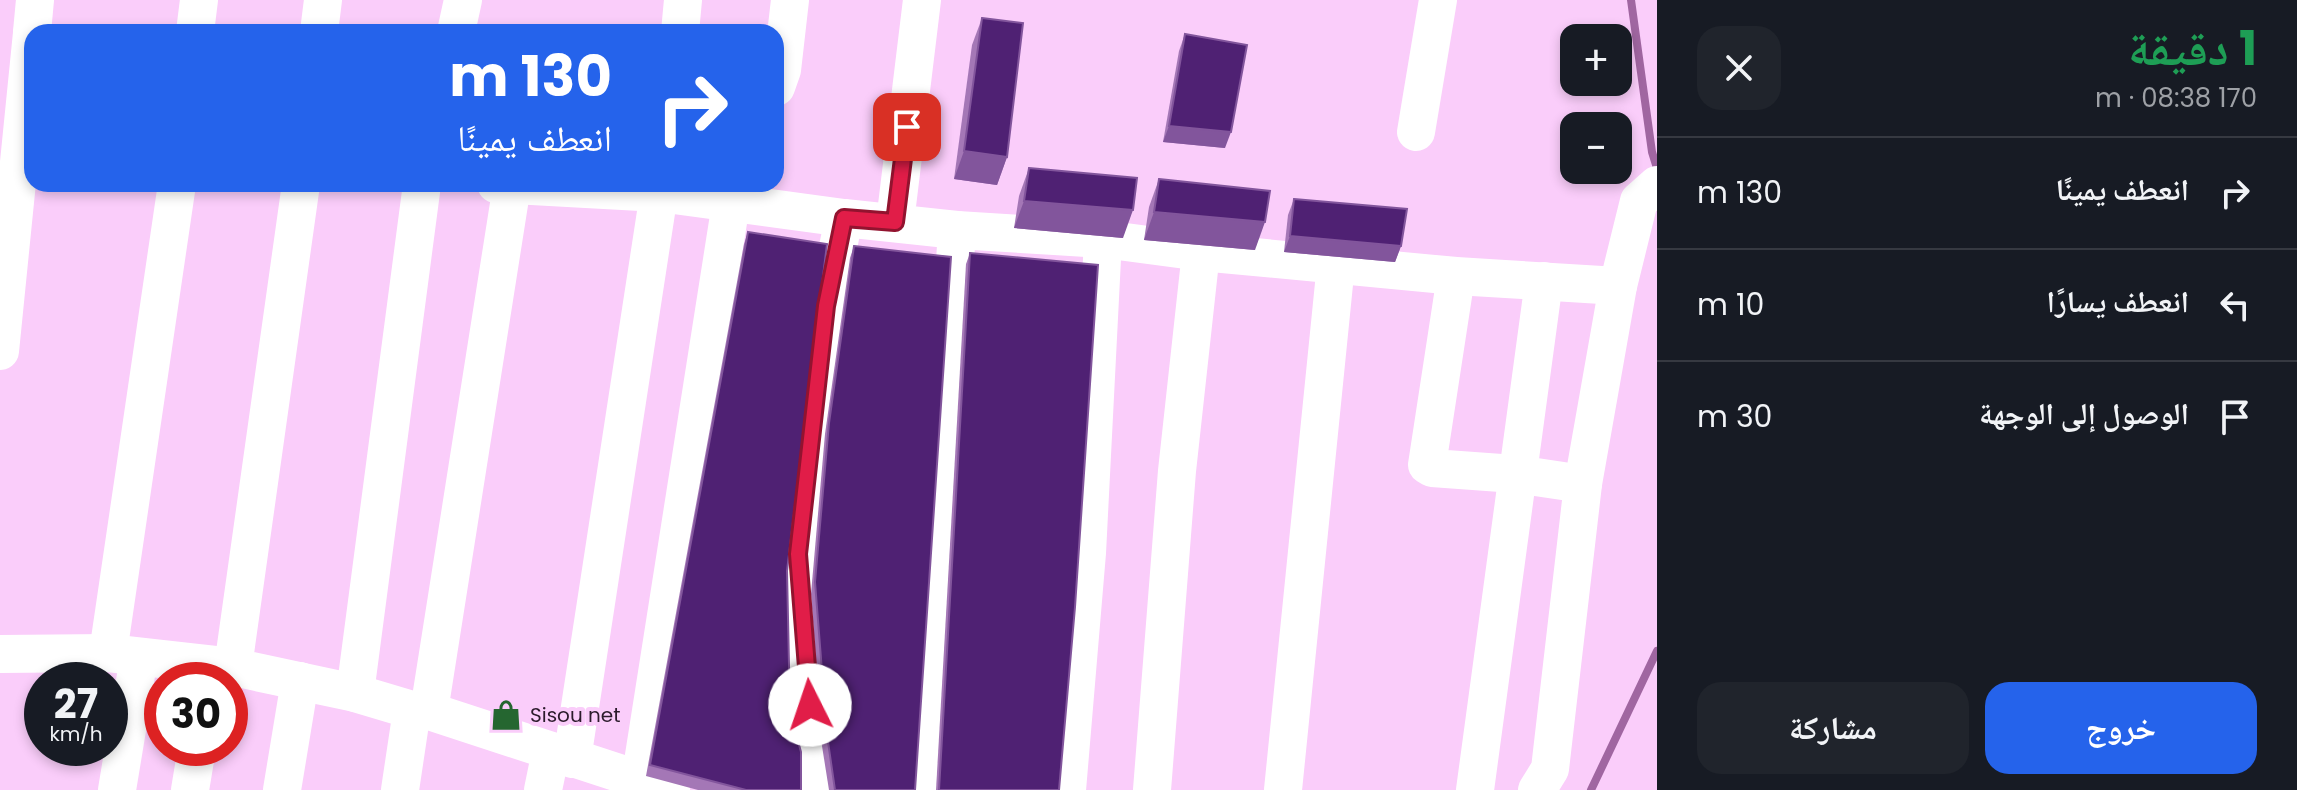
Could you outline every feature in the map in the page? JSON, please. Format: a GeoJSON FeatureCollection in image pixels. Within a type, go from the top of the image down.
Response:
{"type":"FeatureCollection","features":[{"type":"Feature","properties":{"kind":"street"},"geometry":{"type":"LineString","coordinates":[[33,24],[35,0]]}},
{"type":"Feature","properties":{"kind":"street"},"geometry":{"type":"LineString","coordinates":[[196,24],[199,0]]}},
{"type":"Feature","properties":{"kind":"street"},"geometry":{"type":"LineString","coordinates":[[320,24],[323,0]]}},
{"type":"Feature","properties":{"kind":"street"},"geometry":{"type":"LineString","coordinates":[[458,24],[463,0]]}},
{"type":"Feature","properties":{"kind":"street"},"geometry":{"type":"LineString","coordinates":[[681,24],[683,0]]}},
{"type":"Feature","properties":{"kind":"street"},"geometry":{"type":"LineString","coordinates":[[784,52],[790,0]]}},
{"type":"Feature","properties":{"kind":"street"},"geometry":{"type":"LineString","coordinates":[[895,222],[922,0]]}},
{"type":"Feature","properties":{"kind":"street"},"geometry":{"type":"LineString","coordinates":[[1416,132],[1438,0]]}},
{"type":"Feature","properties":{"kind":"street"},"geometry":{"type":"LineString","coordinates":[[0,351],[24,112]]}},
{"type":"Feature","properties":{"kind":"street"},"geometry":{"type":"LineString","coordinates":[[1537,790],[1550,769],[1583,484],[1618,286],[1639,201],[1657,185]]}},
{"type":"Feature","properties":{"kind":"street"},"geometry":{"type":"LineString","coordinates":[[117,790],[123,655],[176,192]]}},
{"type":"Feature","properties":{"kind":"street"},"geometry":{"type":"LineString","coordinates":[[220,662],[300,192]]}},
{"type":"Feature","properties":{"kind":"street"},"geometry":{"type":"LineString","coordinates":[[355,693],[421,192]]}},
{"type":"Feature","properties":{"kind":"street"},"geometry":{"type":"LineString","coordinates":[[400,790],[420,710],[503,192]]}},
{"type":"Feature","properties":{"kind":"street"},"geometry":{"type":"LineString","coordinates":[[640,192],[957,230],[1103,239],[1201,252],[1456,276],[1618,286]]}},
{"type":"Feature","properties":{"kind":"street"},"geometry":{"type":"LineString","coordinates":[[543,790],[561,755],[659,193]]}},
{"type":"Feature","properties":{"kind":"street"},"geometry":{"type":"LineString","coordinates":[[248,675],[300,681],[420,710],[655,785],[731,203]]}},
{"type":"Feature","properties":{"kind":"street"},"geometry":{"type":"LineString","coordinates":[[818,790],[798,554],[826,306],[844,218]]}},
{"type":"Feature","properties":{"kind":"street"},"geometry":{"type":"LineString","coordinates":[[921,790],[957,230]]}},
{"type":"Feature","properties":{"kind":"street"},"geometry":{"type":"LineString","coordinates":[[1067,790],[1087,553],[1103,239]]}},
{"type":"Feature","properties":{"kind":"street"},"geometry":{"type":"LineString","coordinates":[[1152,790],[1177,471],[1201,252]]}},
{"type":"Feature","properties":{"kind":"street"},"geometry":{"type":"LineString","coordinates":[[1283,790],[1336,264]]}},
{"type":"Feature","properties":{"kind":"street"},"geometry":{"type":"LineString","coordinates":[[1456,276],[1426,462],[1432,468],[1515,474],[1583,484]]}},
{"type":"Feature","properties":{"kind":"street"},"geometry":{"type":"LineString","coordinates":[[1475,790],[1515,474],[1544,281]]}},
{"type":"Feature","properties":{"kind":"street"},"geometry":{"type":"LineString","coordinates":[[1,660],[123,655],[165,662]]}},
{"type":"Feature","properties":{"kind":"street"},"geometry":{"type":"LineString","coordinates":[[282,790],[300,681]]}},
{"type":"Feature","properties":{"kind":"street"},"geometry":{"type":"LineString","coordinates":[[190,790],[194,766]]}},
{"type":"Feature","properties":{"kind":"building"},"geometry":{"type":"Polygon","coordinates":[[[982,18],[1023,23],[1007,157],[964,151],[982,18]]]}},
{"type":"Feature","properties":{"kind":"building"},"geometry":{"type":"Polygon","coordinates":[[[1185,34],[1247,45],[1231,132],[1169,126],[1185,34]]]}},
{"type":"Feature","properties":{"kind":"building"},"geometry":{"type":"Polygon","coordinates":[[[1029,168],[1137,178],[1133,210],[1024,201],[1029,168]]]}},
{"type":"Feature","properties":{"kind":"building"},"geometry":{"type":"Polygon","coordinates":[[[1159,179],[1270,191],[1265,222],[1154,212],[1159,179]]]}},
{"type":"Feature","properties":{"kind":"building"},"geometry":{"type":"Polygon","coordinates":[[[1294,199],[1407,209],[1401,246],[1290,236],[1294,199]]]}},
{"type":"Feature","properties":{"kind":"building"},"geometry":{"type":"Polygon","coordinates":[[[748,232],[827,244],[787,571],[790,712],[801,752],[801,790],[746,790],[650,765],[748,232]]]}},
{"type":"Feature","properties":{"kind":"building"},"geometry":{"type":"Polygon","coordinates":[[[854,246],[951,257],[915,790],[835,790],[827,735],[815,582],[829,423],[854,246]]]}},
{"type":"Feature","properties":{"kind":"building"},"geometry":{"type":"Polygon","coordinates":[[[970,253],[1098,265],[1059,790],[939,790],[970,253]]]}},
{"type":"Feature","properties":{"kind":"waterway"},"geometry":{"type":"LineString","coordinates":[[1631,0],[1652,152],[1657,168]]}},
{"type":"Feature","properties":{"kind":"waterway"},"geometry":{"type":"LineString","coordinates":[[1591,790],[1657,651]]}},
{"type":"Feature","properties":{"kind":"place","name":"Sisou net"},"geometry":{"type":"Point","coordinates":[506,715]}},
{"type":"Feature","properties":{"kind":"route"},"geometry":{"type":"LineString","coordinates":[[810,705],[798,554],[826,306],[844,218],[895,222],[907,127]]}}]}
